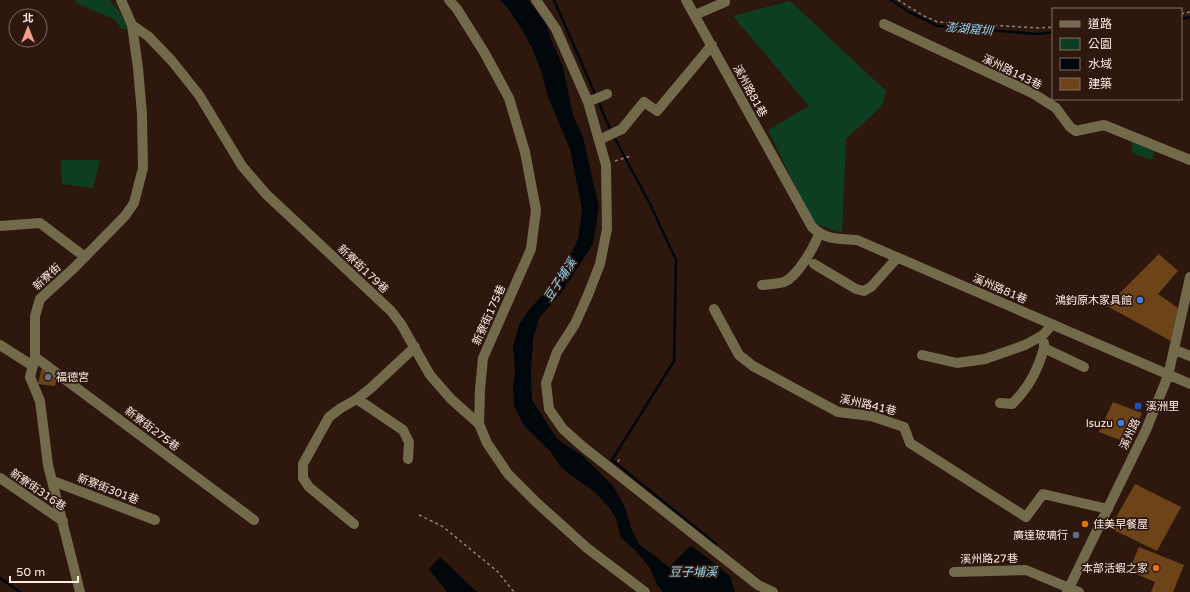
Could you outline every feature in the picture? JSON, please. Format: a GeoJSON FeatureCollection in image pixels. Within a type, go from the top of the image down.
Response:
{"type":"FeatureCollection","features":[{"type":"Feature","properties":{"kind":"street","name":"新寮街"},"geometry":{"type":"LineString","coordinates":[[80,592],[48,465],[40,401],[30,377],[34,362],[35,316],[40,299],[85,257],[125,216],[134,203],[143,168],[142,114],[132,25],[121,0]]}},
{"type":"Feature","properties":{"kind":"street","name":"新寮街175巷"},"geometry":{"type":"LineString","coordinates":[[449,0],[484,52],[509,98],[525,152],[536,210],[531,249],[483,358],[479,424],[487,443],[508,474],[536,502],[587,548],[645,592]]}},
{"type":"Feature","properties":{"kind":"street"},"geometry":{"type":"LineString","coordinates":[[536,0],[556,29],[597,98],[599,140],[606,165],[607,229],[600,264],[575,324],[557,352],[548,377],[546,383],[549,409],[563,429],[582,446],[758,585],[772,592]]}},
{"type":"Feature","properties":{"kind":"street","name":"溪州路81巷"},"geometry":{"type":"LineString","coordinates":[[686,0],[812,227],[819,234],[828,238],[857,240],[1168,376],[1190,384]]}},
{"type":"Feature","properties":{"kind":"street"},"geometry":{"type":"LineString","coordinates":[[695,15],[726,1]]}},
{"type":"Feature","properties":{"kind":"street","name":"溪州路143巷"},"geometry":{"type":"LineString","coordinates":[[884,24],[1034,94],[1056,108],[1070,127],[1076,131],[1104,125],[1190,160]]}},
{"type":"Feature","properties":{"kind":"street","name":"新寮街179巷"},"geometry":{"type":"LineString","coordinates":[[132,25],[148,36],[172,60],[199,95],[242,166],[266,194],[391,311],[401,324],[430,375],[451,399],[479,424]]}},
{"type":"Feature","properties":{"kind":"street"},"geometry":{"type":"LineString","coordinates":[[599,140],[622,129],[644,102],[656,111],[712,46]]}},
{"type":"Feature","properties":{"kind":"street"},"geometry":{"type":"LineString","coordinates":[[0,226],[40,223],[85,257]]}},
{"type":"Feature","properties":{"kind":"street"},"geometry":{"type":"LineString","coordinates":[[762,285],[784,282],[790,277],[813,249],[819,234]]}},
{"type":"Feature","properties":{"kind":"street"},"geometry":{"type":"LineString","coordinates":[[814,264],[856,289],[864,291],[871,287],[897,258]]}},
{"type":"Feature","properties":{"kind":"street","name":"溪州路"},"geometry":{"type":"LineString","coordinates":[[1068,590],[1146,430],[1168,376],[1190,277]]}},
{"type":"Feature","properties":{"kind":"street","name":"溪州路41巷"},"geometry":{"type":"LineString","coordinates":[[714,309],[738,355],[754,366],[838,412],[871,416],[904,427],[910,443],[1026,517],[1043,494],[1108,509]]}},
{"type":"Feature","properties":{"kind":"street"},"geometry":{"type":"LineString","coordinates":[[922,355],[957,363],[985,359],[1026,345],[1043,335],[1052,325]]}},
{"type":"Feature","properties":{"kind":"street"},"geometry":{"type":"LineString","coordinates":[[1000,403],[1012,404],[1022,395],[1039,366],[1044,348],[1043,335]]}},
{"type":"Feature","properties":{"kind":"street"},"geometry":{"type":"LineString","coordinates":[[354,524],[309,487],[303,478],[303,464],[329,417],[371,388],[415,347]]}},
{"type":"Feature","properties":{"kind":"street"},"geometry":{"type":"LineString","coordinates":[[1044,348],[1084,367]]}},
{"type":"Feature","properties":{"kind":"street","name":"新寮街275巷"},"geometry":{"type":"LineString","coordinates":[[2,350],[34,362],[254,520]]}},
{"type":"Feature","properties":{"kind":"street"},"geometry":{"type":"LineString","coordinates":[[1175,350],[1190,356]]}},
{"type":"Feature","properties":{"kind":"street"},"geometry":{"type":"LineString","coordinates":[[357,399],[403,430],[409,442],[408,459]]}},
{"type":"Feature","properties":{"kind":"street","name":"新寮街316巷"},"geometry":{"type":"LineString","coordinates":[[0,478],[63,521]]}},
{"type":"Feature","properties":{"kind":"street","name":"新寮街301巷"},"geometry":{"type":"LineString","coordinates":[[53,481],[155,520]]}},
{"type":"Feature","properties":{"kind":"street","name":"溪州路27巷"},"geometry":{"type":"LineString","coordinates":[[954,572],[1026,570],[1068,590],[1079,592]]}},
{"type":"Feature","properties":{"kind":"path"},"geometry":{"type":"LineString","coordinates":[[898,0],[924,16],[938,22],[1040,28],[1052,27]]}},
{"type":"Feature","properties":{"kind":"path"},"geometry":{"type":"LineString","coordinates":[[621,159],[631,156]]}},
{"type":"Feature","properties":{"kind":"path"},"geometry":{"type":"LineString","coordinates":[[419,515],[442,526],[497,570],[514,592]]}},
{"type":"Feature","properties":{"kind":"green space"},"geometry":{"type":"Polygon","coordinates":[[[76,0],[109,0],[120,12],[128,29],[122,29],[114,19],[76,3],[76,0]]]}},
{"type":"Feature","properties":{"kind":"green space"},"geometry":{"type":"Polygon","coordinates":[[[790,1],[886,91],[882,106],[846,139],[842,233],[813,223],[768,130],[809,106],[733,16],[790,1]]]}},
{"type":"Feature","properties":{"kind":"green space"},"geometry":{"type":"Polygon","coordinates":[[[1132,138],[1155,148],[1152,160],[1132,153],[1132,138]]]}},
{"type":"Feature","properties":{"kind":"green space"},"geometry":{"type":"Polygon","coordinates":[[[61,160],[100,160],[93,188],[62,184],[61,160]]]}},
{"type":"Feature","properties":{"kind":"water","name":"豆子埔溪"},"geometry":{"type":"Polygon","coordinates":[[[500,0],[528,0],[546,23],[552,42],[563,67],[573,115],[583,137],[599,207],[593,244],[561,293],[539,318],[533,340],[531,372],[532,400],[557,439],[583,456],[613,486],[625,507],[631,528],[639,544],[669,567],[691,546],[730,576],[735,592],[663,592],[657,585],[650,568],[635,550],[621,538],[616,519],[611,510],[595,492],[560,466],[550,451],[524,426],[514,406],[513,385],[515,373],[513,347],[519,325],[564,266],[578,240],[582,209],[570,149],[548,97],[542,74],[533,50],[507,7],[500,0]]]}},
{"type":"Feature","properties":{"kind":"water"},"geometry":{"type":"Polygon","coordinates":[[[440,557],[477,592],[447,592],[429,569],[440,557]]]}},
{"type":"Feature","properties":{"kind":"building","name":"鴻鈞原木家具館"},"geometry":{"type":"Polygon","coordinates":[[[1159,254],[1178,271],[1158,294],[1178,308],[1171,341],[1107,306],[1159,254]]]}},
{"type":"Feature","properties":{"kind":"building","name":"福德宮"},"geometry":{"type":"Polygon","coordinates":[[[44,358],[59,370],[55,386],[38,384],[44,358]]]}},
{"type":"Feature","properties":{"kind":"building","name":"Isuzu"},"geometry":{"type":"Polygon","coordinates":[[[1113,402],[1142,413],[1128,443],[1099,432],[1113,402]]]}},
{"type":"Feature","properties":{"kind":"building"},"geometry":{"type":"Polygon","coordinates":[[[1135,484],[1181,507],[1157,551],[1110,528],[1135,484]]]}},
{"type":"Feature","properties":{"kind":"building","name":"本部活蝦之家"},"geometry":{"type":"Polygon","coordinates":[[[1139,547],[1184,565],[1173,592],[1151,592],[1155,582],[1129,571],[1139,547]]]}},
{"type":"Feature","properties":{"kind":"waterway"},"geometry":{"type":"LineString","coordinates":[[554,0],[596,96]]}},
{"type":"Feature","properties":{"kind":"waterway","name":"澎湖窟圳"},"geometry":{"type":"LineString","coordinates":[[891,0],[909,12],[938,26],[1037,34],[1052,32]]}},
{"type":"Feature","properties":{"kind":"waterway","name":"澎湖窟圳"},"geometry":{"type":"LineString","coordinates":[[1182,19],[1190,17]]}},
{"type":"Feature","properties":{"kind":"waterway"},"geometry":{"type":"LineString","coordinates":[[598,101],[611,131]]}},
{"type":"Feature","properties":{"kind":"waterway"},"geometry":{"type":"LineString","coordinates":[[613,135],[650,204],[676,260],[674,361],[612,460],[716,544]]}},
{"type":"Feature","properties":{"kind":"waterway"},"geometry":{"type":"LineString","coordinates":[[0,578],[20,592]]}},
{"type":"Feature","properties":{"kind":"place","name":"鴻鈞原木家具館"},"geometry":{"type":"Point","coordinates":[1140,300]}},
{"type":"Feature","properties":{"kind":"place","name":"福德宮"},"geometry":{"type":"Point","coordinates":[48,377]}},
{"type":"Feature","properties":{"kind":"place","name":"溪洲里"},"geometry":{"type":"Point","coordinates":[1138,406]}},
{"type":"Feature","properties":{"kind":"place","name":"Isuzu"},"geometry":{"type":"Point","coordinates":[1121,423]}},
{"type":"Feature","properties":{"kind":"place","name":"佳美早餐屋"},"geometry":{"type":"Point","coordinates":[1085,524]}},
{"type":"Feature","properties":{"kind":"place","name":"廣達玻璃行"},"geometry":{"type":"Point","coordinates":[1076,535]}},
{"type":"Feature","properties":{"kind":"place","name":"本部活蝦之家"},"geometry":{"type":"Point","coordinates":[1156,568]}}]}
